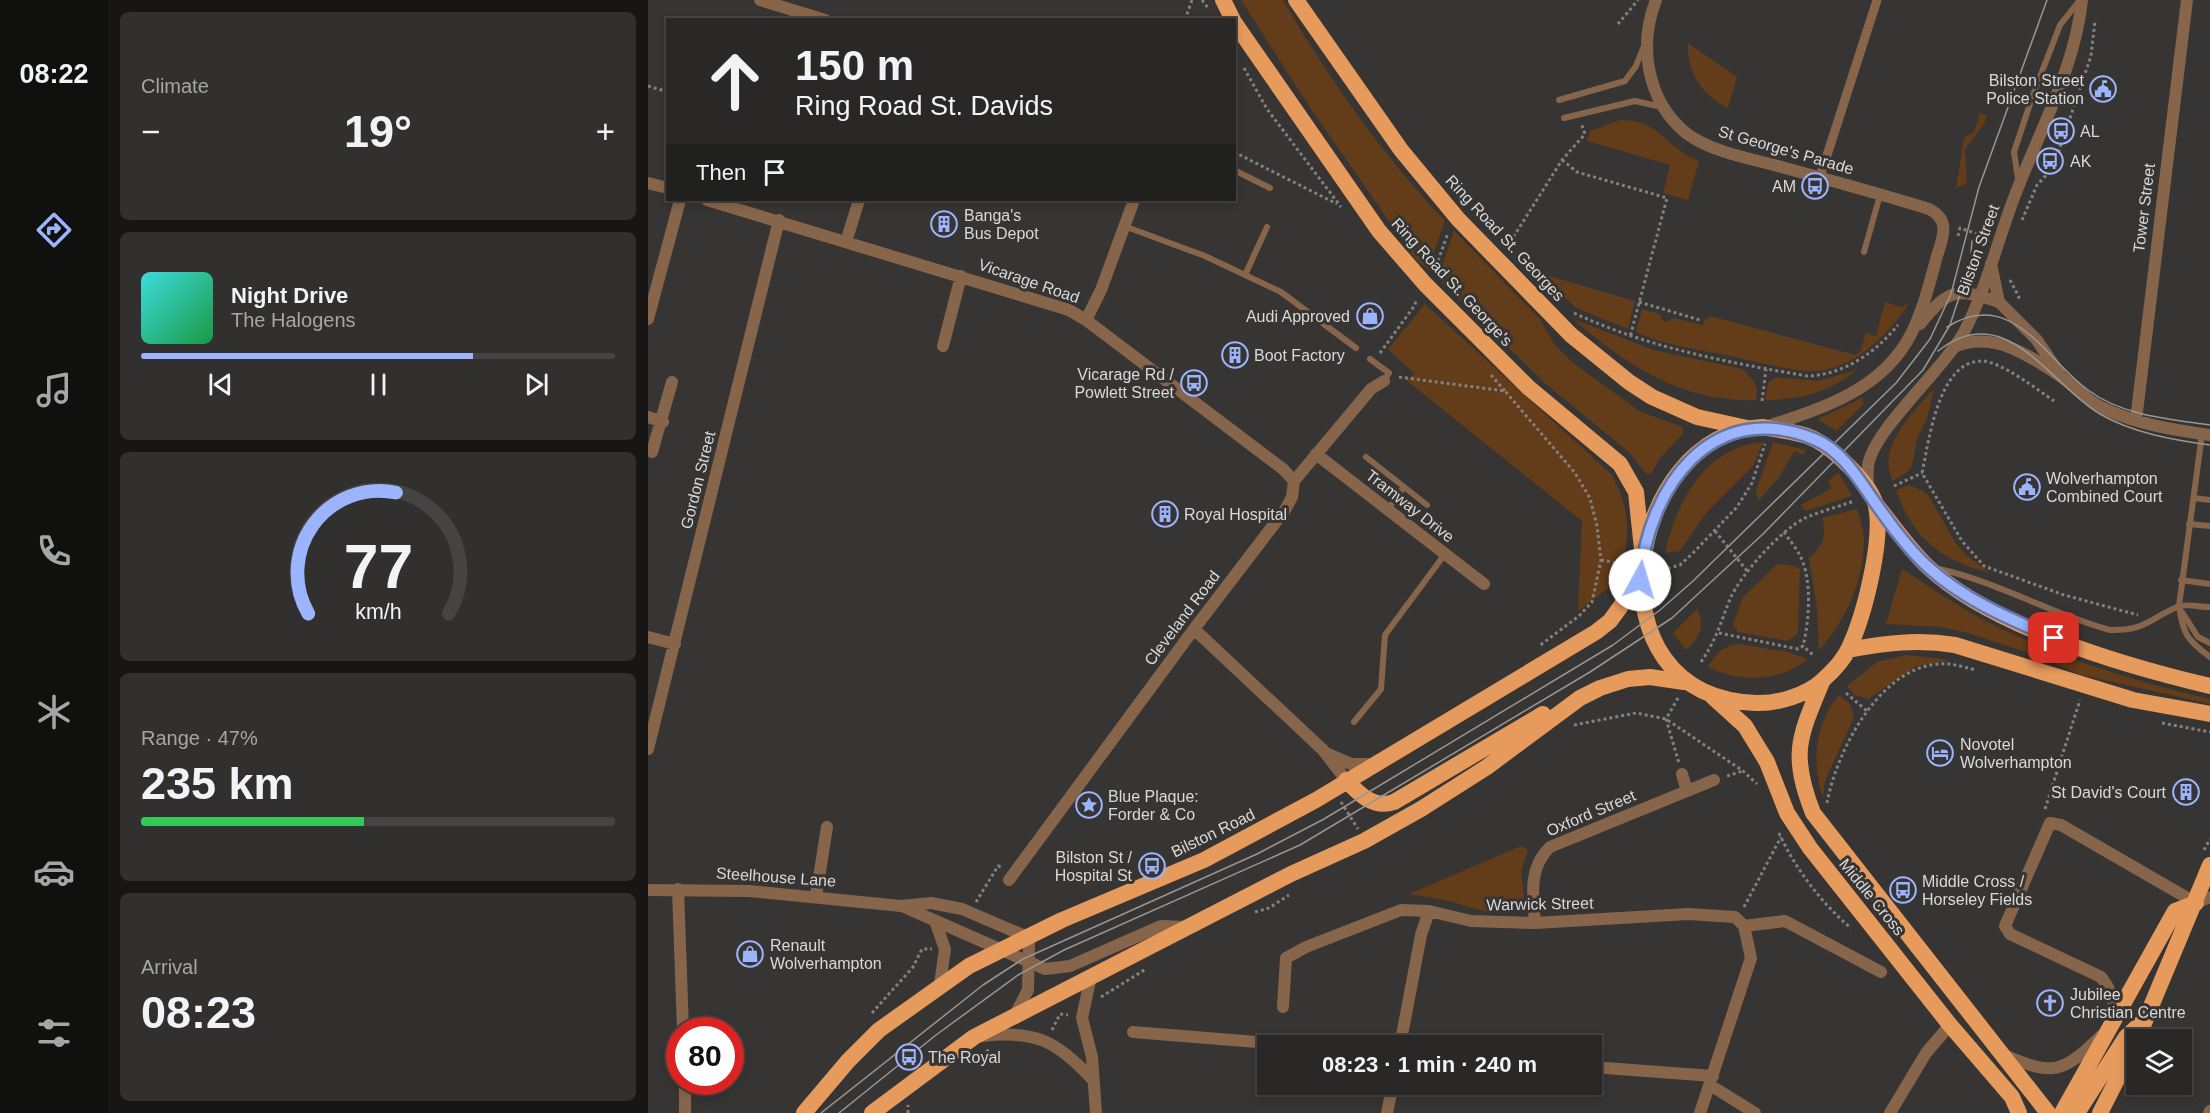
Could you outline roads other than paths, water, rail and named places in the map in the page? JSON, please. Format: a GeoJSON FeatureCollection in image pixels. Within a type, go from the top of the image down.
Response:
{"type":"FeatureCollection","features":[{"type":"Feature","properties":{"kind":"highway","name":"Ring Road St. George's"},"geometry":{"type":"LineString","coordinates":[[1223,0],[1232,18]]}},
{"type":"Feature","properties":{"kind":"highway","name":"Ring Road St. Georges"},"geometry":{"type":"LineString","coordinates":[[1296,0],[1401,150],[1458,219],[1571,335],[1629,382],[1652,397],[1698,417],[1759,432],[1815,439],[1842,459],[1927,566],[1977,601],[2045,634],[2143,669],[2210,686]]}},
{"type":"Feature","properties":{"kind":"highway","name":"Ring Road St. George's"},"geometry":{"type":"LineString","coordinates":[[1236,24],[1379,231],[1425,284],[1529,388],[1620,464],[1636,492],[1642,552]]}},
{"type":"Feature","properties":{"kind":"highway"},"geometry":{"type":"LineString","coordinates":[[1684,682],[1650,634],[1640,580],[1642,552],[1671,484],[1702,449],[1716,439],[1759,432]]}},
{"type":"Feature","properties":{"kind":"highway"},"geometry":{"type":"LineString","coordinates":[[1346,780],[1366,800],[1383,804],[1394,802],[1551,710],[1600,688],[1628,679],[1650,677],[1684,682],[1712,696],[1758,703],[1784,700],[1822,681],[1848,650],[1864,605],[1874,566],[1871,496]]}},
{"type":"Feature","properties":{"kind":"highway","name":"Bilston Road"},"geometry":{"type":"LineString","coordinates":[[804,1113],[848,1061],[879,1030],[940,984],[1025,936],[1204,860],[1346,780],[1596,632],[1610,621],[1640,580]]}},
{"type":"Feature","properties":{"kind":"highway"},"geometry":{"type":"LineString","coordinates":[[1848,650],[1896,641],[1934,641],[1955,645],[2133,700],[2210,714]]}},
{"type":"Feature","properties":{"kind":"highway","name":"Middle Cross"},"geometry":{"type":"LineString","coordinates":[[1822,681],[1804,725],[1798,750],[1801,782],[1813,813],[2048,1113]]}},
{"type":"Feature","properties":{"kind":"highway","name":"Middle Cross"},"geometry":{"type":"LineString","coordinates":[[1712,696],[1746,726],[1767,762],[1787,813],[1810,848],[1950,1025],[2012,1097],[2019,1113]]}},
{"type":"Feature","properties":{"kind":"highway"},"geometry":{"type":"LineString","coordinates":[[872,1113],[974,1037],[1186,927],[1364,841],[1421,809],[1487,767],[1580,698]]}},
{"type":"Feature","properties":{"kind":"highway"},"geometry":{"type":"LineString","coordinates":[[2143,1029],[2203,900],[2210,865]]}},
{"type":"Feature","properties":{"kind":"highway"},"geometry":{"type":"LineString","coordinates":[[2062,1113],[2175,911],[2203,900]]}},
{"type":"Feature","properties":{"kind":"highway"},"geometry":{"type":"LineString","coordinates":[[2074,1113],[2081,1107],[2126,1037],[2150,1014]]}},
{"type":"Feature","properties":{"kind":"highway"},"geometry":{"type":"LineString","coordinates":[[2100,1113],[2126,1062]]}},
{"type":"Feature","properties":{"kind":"street"},"geometry":{"type":"LineString","coordinates":[[760,0],[778,3],[819,18]]}},
{"type":"Feature","properties":{"kind":"street","name":"St George's Parade"},"geometry":{"type":"LineString","coordinates":[[1656,0],[1646,40],[1649,72],[1665,109],[1687,133],[1706,144],[1938,213],[1944,223],[1943,237],[1920,314],[1910,336]]}},
{"type":"Feature","properties":{"kind":"street"},"geometry":{"type":"LineString","coordinates":[[1820,177],[1877,0]]}},
{"type":"Feature","properties":{"kind":"street","name":"Bilston Street"},"geometry":{"type":"LineString","coordinates":[[1871,496],[1868,465],[1877,442],[1954,347],[1979,296],[2019,184],[2051,111],[2068,63],[2079,25],[2081,0]]}},
{"type":"Feature","properties":{"kind":"street","name":"Tower Street"},"geometry":{"type":"LineString","coordinates":[[2136,420],[2187,0]]}},
{"type":"Feature","properties":{"kind":"street"},"geometry":{"type":"LineString","coordinates":[[648,183],[666,188]]}},
{"type":"Feature","properties":{"kind":"street"},"geometry":{"type":"LineString","coordinates":[[648,319],[680,201]]}},
{"type":"Feature","properties":{"kind":"street","name":"Vicarage Road"},"geometry":{"type":"LineString","coordinates":[[711,201],[1051,303],[1086,320],[1283,469],[1294,481]]}},
{"type":"Feature","properties":{"kind":"street"},"geometry":{"type":"LineString","coordinates":[[846,242],[859,201]]}},
{"type":"Feature","properties":{"kind":"street"},"geometry":{"type":"LineString","coordinates":[[1086,320],[1101,290],[1134,201]]}},
{"type":"Feature","properties":{"kind":"street","name":"Gordon Street"},"geometry":{"type":"LineString","coordinates":[[648,749],[779,220]]}},
{"type":"Feature","properties":{"kind":"street"},"geometry":{"type":"LineString","coordinates":[[1990,263],[2003,306]]}},
{"type":"Feature","properties":{"kind":"street"},"geometry":{"type":"LineString","coordinates":[[943,346],[961,276]]}},
{"type":"Feature","properties":{"kind":"street"},"geometry":{"type":"LineString","coordinates":[[1759,432],[1836,403],[1861,388],[1881,371],[1939,300],[1962,291],[2003,306],[2036,339],[2063,379]]}},
{"type":"Feature","properties":{"kind":"street"},"geometry":{"type":"LineString","coordinates":[[1954,347],[1967,341],[1991,340],[2013,349],[2063,379],[2083,396],[2103,408],[2136,420],[2206,435]]}},
{"type":"Feature","properties":{"kind":"street","name":"Cleveland Road"},"geometry":{"type":"LineString","coordinates":[[1009,880],[1285,510],[1292,497],[1294,481],[1371,389],[1384,381]]}},
{"type":"Feature","properties":{"kind":"street"},"geometry":{"type":"LineString","coordinates":[[652,452],[663,422],[672,382]]}},
{"type":"Feature","properties":{"kind":"street"},"geometry":{"type":"LineString","coordinates":[[648,417],[663,422]]}},
{"type":"Feature","properties":{"kind":"street","name":"Tramway Drive"},"geometry":{"type":"LineString","coordinates":[[1316,454],[1484,584]]}},
{"type":"Feature","properties":{"kind":"street"},"geometry":{"type":"LineString","coordinates":[[1194,629],[1323,750],[1346,780]]}},
{"type":"Feature","properties":{"kind":"street"},"geometry":{"type":"LineString","coordinates":[[648,637],[675,644]]}},
{"type":"Feature","properties":{"kind":"street"},"geometry":{"type":"LineString","coordinates":[[1323,750],[1340,760],[1372,764]]}},
{"type":"Feature","properties":{"kind":"street"},"geometry":{"type":"LineString","coordinates":[[1682,774],[1687,790]]}},
{"type":"Feature","properties":{"kind":"street","name":"Oxford Street"},"geometry":{"type":"LineString","coordinates":[[1535,923],[1533,886],[1535,867],[1540,857],[1550,847],[1714,780]]}},
{"type":"Feature","properties":{"kind":"street"},"geometry":{"type":"LineString","coordinates":[[2000,1053],[2034,1068],[2060,1067],[2075,1062],[2111,1026],[2115,1005],[2110,989],[2101,977],[2010,934],[2005,926],[2050,824],[2061,825],[2203,900]]}},
{"type":"Feature","properties":{"kind":"street"},"geometry":{"type":"LineString","coordinates":[[816,896],[827,827]]}},
{"type":"Feature","properties":{"kind":"street"},"geometry":{"type":"LineString","coordinates":[[678,889],[683,1017]]}},
{"type":"Feature","properties":{"kind":"street","name":"Steelhouse Lane"},"geometry":{"type":"LineString","coordinates":[[648,890],[678,889],[816,896],[901,906],[931,903],[962,909],[1025,936]]}},
{"type":"Feature","properties":{"kind":"street","name":"Steelhouse Lane"},"geometry":{"type":"LineString","coordinates":[[901,906],[1001,948],[1029,963],[1056,970],[1078,963],[1161,926],[1186,927]]}},
{"type":"Feature","properties":{"kind":"street","name":"Warwick Street"},"geometry":{"type":"LineString","coordinates":[[1282,1007],[1286,958],[1306,947],[1401,910],[1429,911],[1471,921],[1535,923],[1688,914],[1724,915],[1741,923],[1785,921],[1881,972]]}},
{"type":"Feature","properties":{"kind":"street"},"geometry":{"type":"LineString","coordinates":[[1402,1035],[1421,935],[1429,911]]}},
{"type":"Feature","properties":{"kind":"street"},"geometry":{"type":"LineString","coordinates":[[935,921],[945,949],[940,984]]}},
{"type":"Feature","properties":{"kind":"street"},"geometry":{"type":"LineString","coordinates":[[1700,1113],[1752,958],[1741,923]]}},
{"type":"Feature","properties":{"kind":"street"},"geometry":{"type":"LineString","coordinates":[[1015,1015],[1028,990],[1030,945],[1025,936]]}},
{"type":"Feature","properties":{"kind":"street"},"geometry":{"type":"LineString","coordinates":[[1091,976],[1082,1018],[1092,1057],[1096,1113]]}},
{"type":"Feature","properties":{"kind":"street"},"geometry":{"type":"LineString","coordinates":[[1890,1113],[1926,1053],[1950,1025]]}},
{"type":"Feature","properties":{"kind":"street"},"geometry":{"type":"LineString","coordinates":[[1133,1032],[1257,1042]]}},
{"type":"Feature","properties":{"kind":"street"},"geometry":{"type":"LineString","coordinates":[[974,1037],[1013,1034],[1041,1039],[1067,1053],[1092,1078]]}},
{"type":"Feature","properties":{"kind":"street"},"geometry":{"type":"LineString","coordinates":[[1602,1068],[1712,1080],[1755,1113]]}},
{"type":"Feature","properties":{"kind":"street"},"geometry":{"type":"LineString","coordinates":[[685,1095],[685,1113]]}},
{"type":"Feature","properties":{"kind":"street"},"geometry":{"type":"LineString","coordinates":[[1388,1113],[1391,1095]]}},
{"type":"Feature","properties":{"kind":"lane"},"geometry":{"type":"LineString","coordinates":[[2019,184],[2014,152],[2019,137],[2060,25],[2081,0]]}},
{"type":"Feature","properties":{"kind":"lane"},"geometry":{"type":"LineString","coordinates":[[1559,100],[1625,81],[1636,66],[1646,40]]}},
{"type":"Feature","properties":{"kind":"lane"},"geometry":{"type":"LineString","coordinates":[[1564,118],[1635,101],[1646,102],[1665,109]]}},
{"type":"Feature","properties":{"kind":"lane"},"geometry":{"type":"LineString","coordinates":[[1236,171],[1270,188]]}},
{"type":"Feature","properties":{"kind":"lane"},"geometry":{"type":"LineString","coordinates":[[1864,252],[1880,195]]}},
{"type":"Feature","properties":{"kind":"lane"},"geometry":{"type":"LineString","coordinates":[[1124,226],[1205,256],[1281,292],[1356,348]]}},
{"type":"Feature","properties":{"kind":"lane"},"geometry":{"type":"LineString","coordinates":[[1245,275],[1267,227]]}},
{"type":"Feature","properties":{"kind":"lane"},"geometry":{"type":"LineString","coordinates":[[1370,359],[1389,373],[1384,381]]}},
{"type":"Feature","properties":{"kind":"lane"},"geometry":{"type":"LineString","coordinates":[[2206,435],[2189,524],[2179,606],[2182,629],[2192,644],[2210,657]]}},
{"type":"Feature","properties":{"kind":"lane"},"geometry":{"type":"LineString","coordinates":[[1366,457],[1427,505]]}},
{"type":"Feature","properties":{"kind":"lane"},"geometry":{"type":"LineString","coordinates":[[1388,509],[1404,487]]}},
{"type":"Feature","properties":{"kind":"lane"},"geometry":{"type":"LineString","coordinates":[[2194,498],[2210,500]]}},
{"type":"Feature","properties":{"kind":"lane"},"geometry":{"type":"LineString","coordinates":[[2189,524],[2210,526]]}},
{"type":"Feature","properties":{"kind":"lane"},"geometry":{"type":"LineString","coordinates":[[1354,722],[1382,689],[1385,635],[1446,554]]}},
{"type":"Feature","properties":{"kind":"lane"},"geometry":{"type":"LineString","coordinates":[[1927,566],[1966,575],[2023,600],[2110,630],[2124,630],[2151,623],[2179,606],[2210,607]]}},
{"type":"Feature","properties":{"kind":"lane"},"geometry":{"type":"LineString","coordinates":[[2181,580],[2210,584]]}},
{"type":"Feature","properties":{"kind":"lane"},"geometry":{"type":"LineString","coordinates":[[2179,606],[2191,629],[2198,637],[2210,643]]}},
{"type":"Feature","properties":{"kind":"tram line"},"geometry":{"type":"LineString","coordinates":[[821,1113],[983,985],[1023,959],[1257,854],[1324,819],[1613,645],[1660,610],[1693,581],[1896,383],[1930,339],[1951,294],[1979,187],[2047,0]]}},
{"type":"Feature","properties":{"kind":"tram line"},"geometry":{"type":"LineString","coordinates":[[839,1113],[936,1035],[1018,975],[1064,950],[1300,845],[1590,672],[1672,618],[1763,534],[1923,370],[1950,325],[1970,264],[1972,241]]}},
{"type":"Feature","properties":{"kind":"tram line"},"geometry":{"type":"LineString","coordinates":[[1947,327],[1970,317],[1991,315],[2009,321],[2026,332],[2073,377],[2102,399],[2116,406],[2147,415],[2210,425]]}},
{"type":"Feature","properties":{"kind":"tram line"},"geometry":{"type":"LineString","coordinates":[[1938,351],[1962,337],[1985,334],[2006,340],[2026,351],[2081,401],[2113,421],[2154,435],[2210,445]]}},
{"type":"Feature","properties":{"kind":"place","name":"Bilston Street Police Station"},"geometry":{"type":"Point","coordinates":[2103,89]}},
{"type":"Feature","properties":{"kind":"place","name":"AL"},"geometry":{"type":"Point","coordinates":[2061,131]}},
{"type":"Feature","properties":{"kind":"place","name":"AK"},"geometry":{"type":"Point","coordinates":[2050,161]}},
{"type":"Feature","properties":{"kind":"place","name":"AM"},"geometry":{"type":"Point","coordinates":[1815,186]}},
{"type":"Feature","properties":{"kind":"place","name":"Banga's Bus Depot"},"geometry":{"type":"Point","coordinates":[944,224]}},
{"type":"Feature","properties":{"kind":"place","name":"Audi Approved"},"geometry":{"type":"Point","coordinates":[1370,316]}},
{"type":"Feature","properties":{"kind":"place","name":"Boot Factory"},"geometry":{"type":"Point","coordinates":[1235,355]}},
{"type":"Feature","properties":{"kind":"place","name":"Vicarage Rd / Powlett Street"},"geometry":{"type":"Point","coordinates":[1194,383]}},
{"type":"Feature","properties":{"kind":"place","name":"Wolverhampton Combined Court"},"geometry":{"type":"Point","coordinates":[2027,487]}},
{"type":"Feature","properties":{"kind":"place","name":"Royal Hospital"},"geometry":{"type":"Point","coordinates":[1165,514]}},
{"type":"Feature","properties":{"kind":"place","name":"Novotel Wolverhampton"},"geometry":{"type":"Point","coordinates":[1940,753]}},
{"type":"Feature","properties":{"kind":"place","name":"St David's Court"},"geometry":{"type":"Point","coordinates":[2186,792]}},
{"type":"Feature","properties":{"kind":"place","name":"Blue Plaque: Forder & Co"},"geometry":{"type":"Point","coordinates":[1089,805]}},
{"type":"Feature","properties":{"kind":"place","name":"Bilston St / Hospital St"},"geometry":{"type":"Point","coordinates":[1152,866]}},
{"type":"Feature","properties":{"kind":"place","name":"Middle Cross / Horseley Fields"},"geometry":{"type":"Point","coordinates":[1903,890]}},
{"type":"Feature","properties":{"kind":"place","name":"Renault Wolverhampton"},"geometry":{"type":"Point","coordinates":[750,954]}},
{"type":"Feature","properties":{"kind":"place","name":"Jubilee Christian Centre"},"geometry":{"type":"Point","coordinates":[2050,1003]}},
{"type":"Feature","properties":{"kind":"place","name":"The Royal"},"geometry":{"type":"Point","coordinates":[909,1057]}}]}
